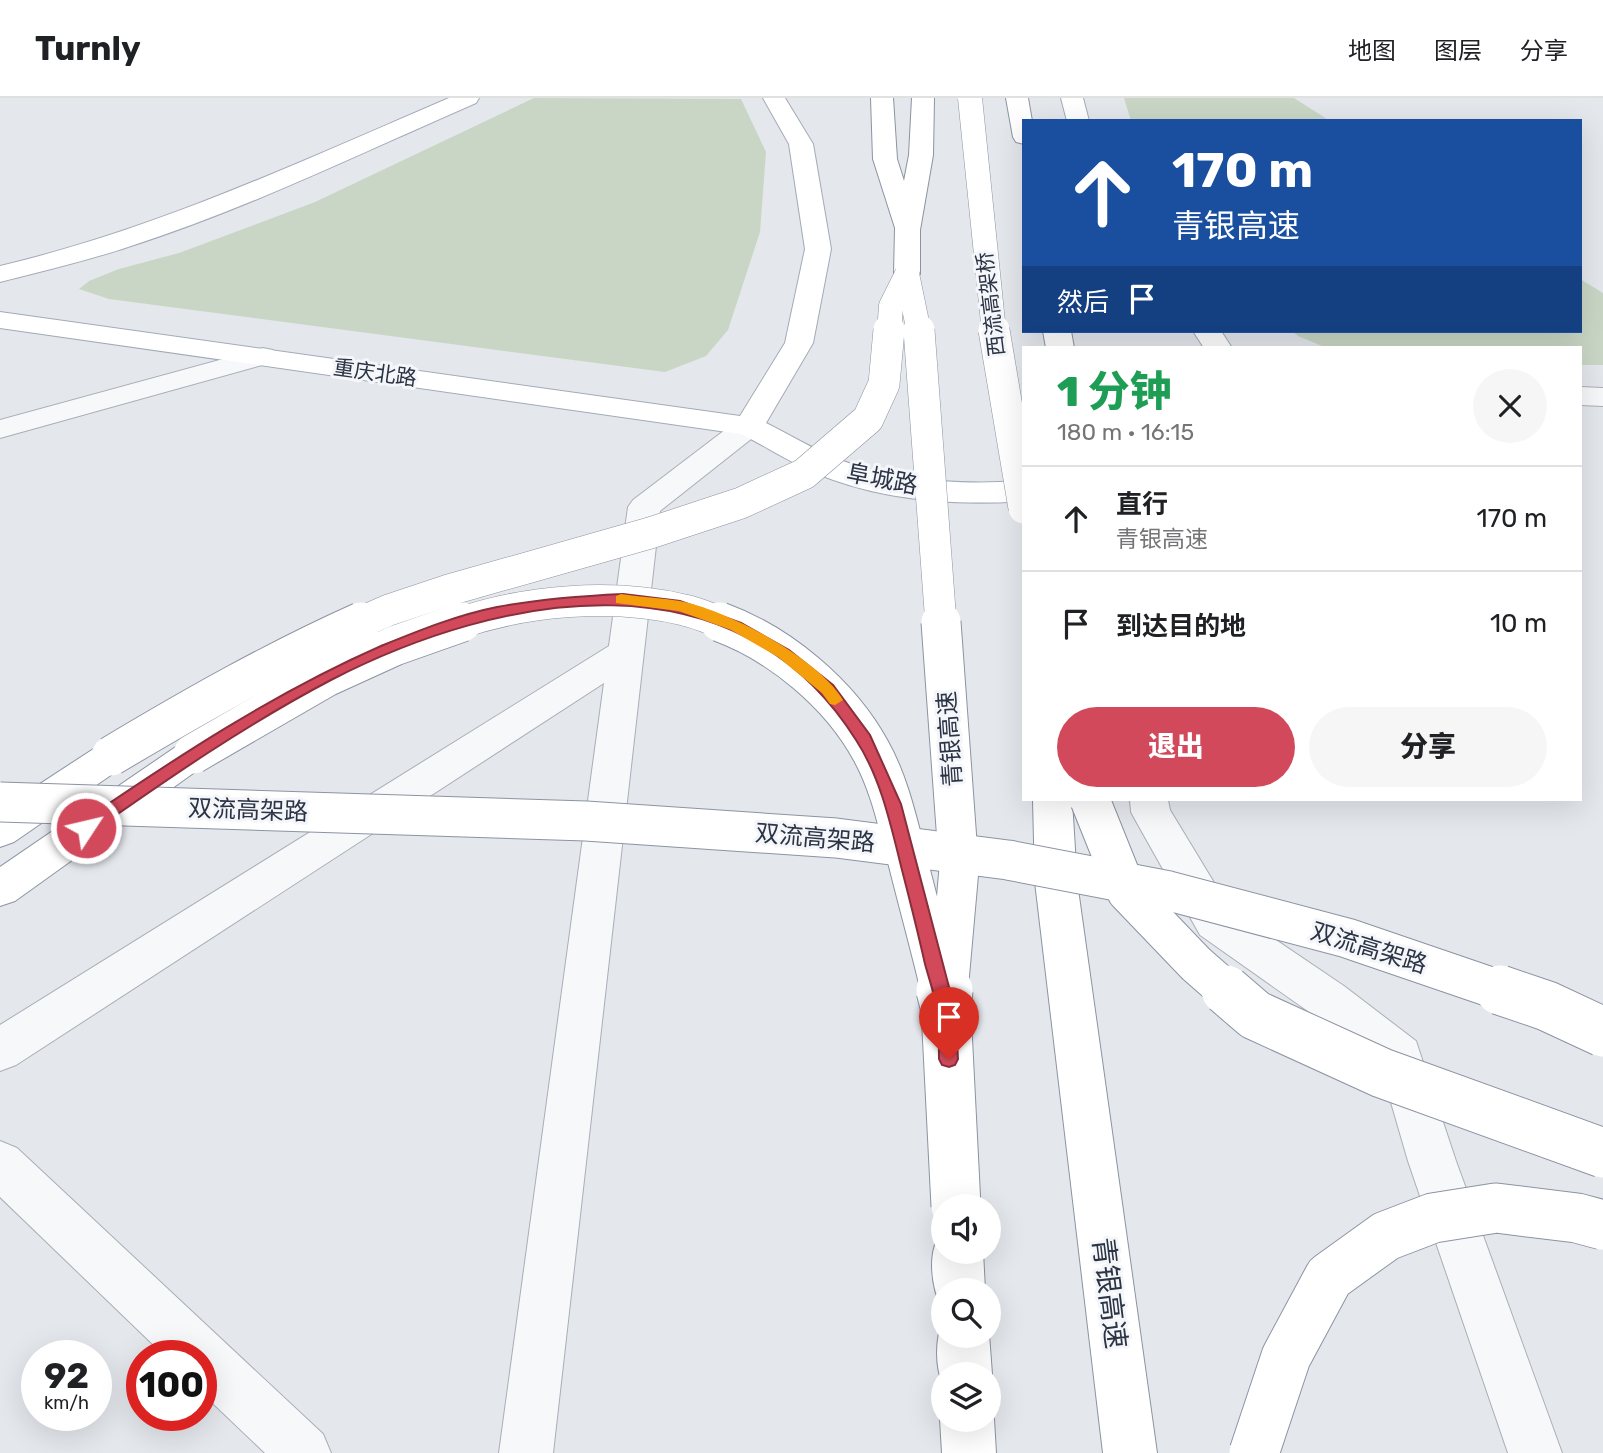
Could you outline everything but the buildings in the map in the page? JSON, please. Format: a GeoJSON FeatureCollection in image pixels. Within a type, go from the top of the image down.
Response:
{"type":"FeatureCollection","features":[{"type":"Feature","properties":{"kind":"main road"},"geometry":{"type":"LineString","coordinates":[[0,274],[129,240],[199,213],[468,98]]}},
{"type":"Feature","properties":{"kind":"main road"},"geometry":{"type":"LineString","coordinates":[[750,426],[799,343],[818,249],[801,144],[775,98]]}},
{"type":"Feature","properties":{"kind":"main road"},"geometry":{"type":"LineString","coordinates":[[883,98],[885,159],[907,230]]}},
{"type":"Feature","properties":{"kind":"main road"},"geometry":{"type":"LineString","coordinates":[[0,831],[80,775],[202,702],[328,637],[389,610],[449,590],[650,533],[741,503],[804,474],[868,419],[884,384],[891,306],[907,274],[907,230],[921,155],[923,98]]}},
{"type":"Feature","properties":{"kind":"main road","name":"西流高架桥"},"geometry":{"type":"LineString","coordinates":[[970,98],[996,354],[1022,497]]}},
{"type":"Feature","properties":{"kind":"main road"},"geometry":{"type":"LineString","coordinates":[[1017,98],[1022,126]]}},
{"type":"Feature","properties":{"kind":"main road"},"geometry":{"type":"LineString","coordinates":[[1072,98],[1077,119]]}},
{"type":"Feature","properties":{"kind":"main road","name":"青银高速"},"geometry":{"type":"LineString","coordinates":[[907,274],[918,316],[959,869],[946,1010],[955,1194]]}},
{"type":"Feature","properties":{"kind":"main road","name":"重庆北路"},"geometry":{"type":"LineString","coordinates":[[0,320],[750,426]]}},
{"type":"Feature","properties":{"kind":"main road","name":"阜城路"},"geometry":{"type":"LineString","coordinates":[[750,426],[835,469],[875,480],[956,492],[1022,491]]}},
{"type":"Feature","properties":{"kind":"main road"},"geometry":{"type":"LineString","coordinates":[[0,889],[193,754],[327,676],[422,635],[494,613],[569,601],[623,599],[680,606],[736,626],[783,653],[827,689],[864,739],[893,804],[946,1010]]}},
{"type":"Feature","properties":{"kind":"main road","name":"青银高速"},"geometry":{"type":"LineString","coordinates":[[1052,801],[1056,882],[1130,1453]]}},
{"type":"Feature","properties":{"kind":"main road"},"geometry":{"type":"LineString","coordinates":[[1090,801],[1127,892],[1196,964],[1255,1015],[1382,1073],[1603,1153]]}},
{"type":"Feature","properties":{"kind":"main road","name":"双流高架路"},"geometry":{"type":"LineString","coordinates":[[0,802],[586,821],[836,838],[1008,860],[1169,891],[1347,938],[1547,1006],[1603,1032]]}},
{"type":"Feature","properties":{"kind":"main road"},"geometry":{"type":"LineString","coordinates":[[1254,1453],[1286,1357],[1329,1278],[1386,1236],[1433,1218],[1496,1208],[1577,1217],[1603,1225]]}},
{"type":"Feature","properties":{"kind":"main road"},"geometry":{"type":"LineString","coordinates":[[968,1432],[969,1453]]}},
{"type":"Feature","properties":{"kind":"street"},"geometry":{"type":"LineString","coordinates":[[0,429],[263,356]]}},
{"type":"Feature","properties":{"kind":"street"},"geometry":{"type":"LineString","coordinates":[[1582,396],[1603,397]]}},
{"type":"Feature","properties":{"kind":"street"},"geometry":{"type":"LineString","coordinates":[[526,1453],[644,507],[750,426]]}},
{"type":"Feature","properties":{"kind":"street"},"geometry":{"type":"LineString","coordinates":[[0,1050],[626,652]]}},
{"type":"Feature","properties":{"kind":"street"},"geometry":{"type":"LineString","coordinates":[[1149,801],[1151,812],[1215,922],[1328,1000],[1400,1056],[1432,1161],[1535,1453]]}},
{"type":"Feature","properties":{"kind":"street"},"geometry":{"type":"LineString","coordinates":[[0,1164],[304,1453]]}},
{"type":"Feature","properties":{"kind":"green space"},"geometry":{"type":"Polygon","coordinates":[[[534,98],[741,99],[766,152],[760,232],[728,330],[706,356],[665,372],[109,299],[79,289],[89,281],[119,269],[179,253],[315,202],[534,98]]]}},
{"type":"Feature","properties":{"kind":"green space"},"geometry":{"type":"Polygon","coordinates":[[[1124,98],[1294,98],[1327,119],[1130,119],[1124,98]]]}},
{"type":"Feature","properties":{"kind":"green space"},"geometry":{"type":"Polygon","coordinates":[[[1582,280],[1603,293],[1603,365],[1582,365],[1582,346],[1322,346],[1294,333],[1582,333],[1582,280]]]}},
{"type":"Feature","properties":{"kind":"slow traffic"},"geometry":{"type":"LineString","coordinates":[[621,599],[680,606],[736,626],[783,653],[827,689],[835,700]]}},
{"type":"Feature","properties":{"kind":"route"},"geometry":{"type":"LineString","coordinates":[[86,828],[193,754],[327,676],[422,635],[494,613],[569,601],[623,599],[680,606],[736,626],[783,653],[827,689],[864,739],[893,804],[946,1010],[949,1059]]}}]}
